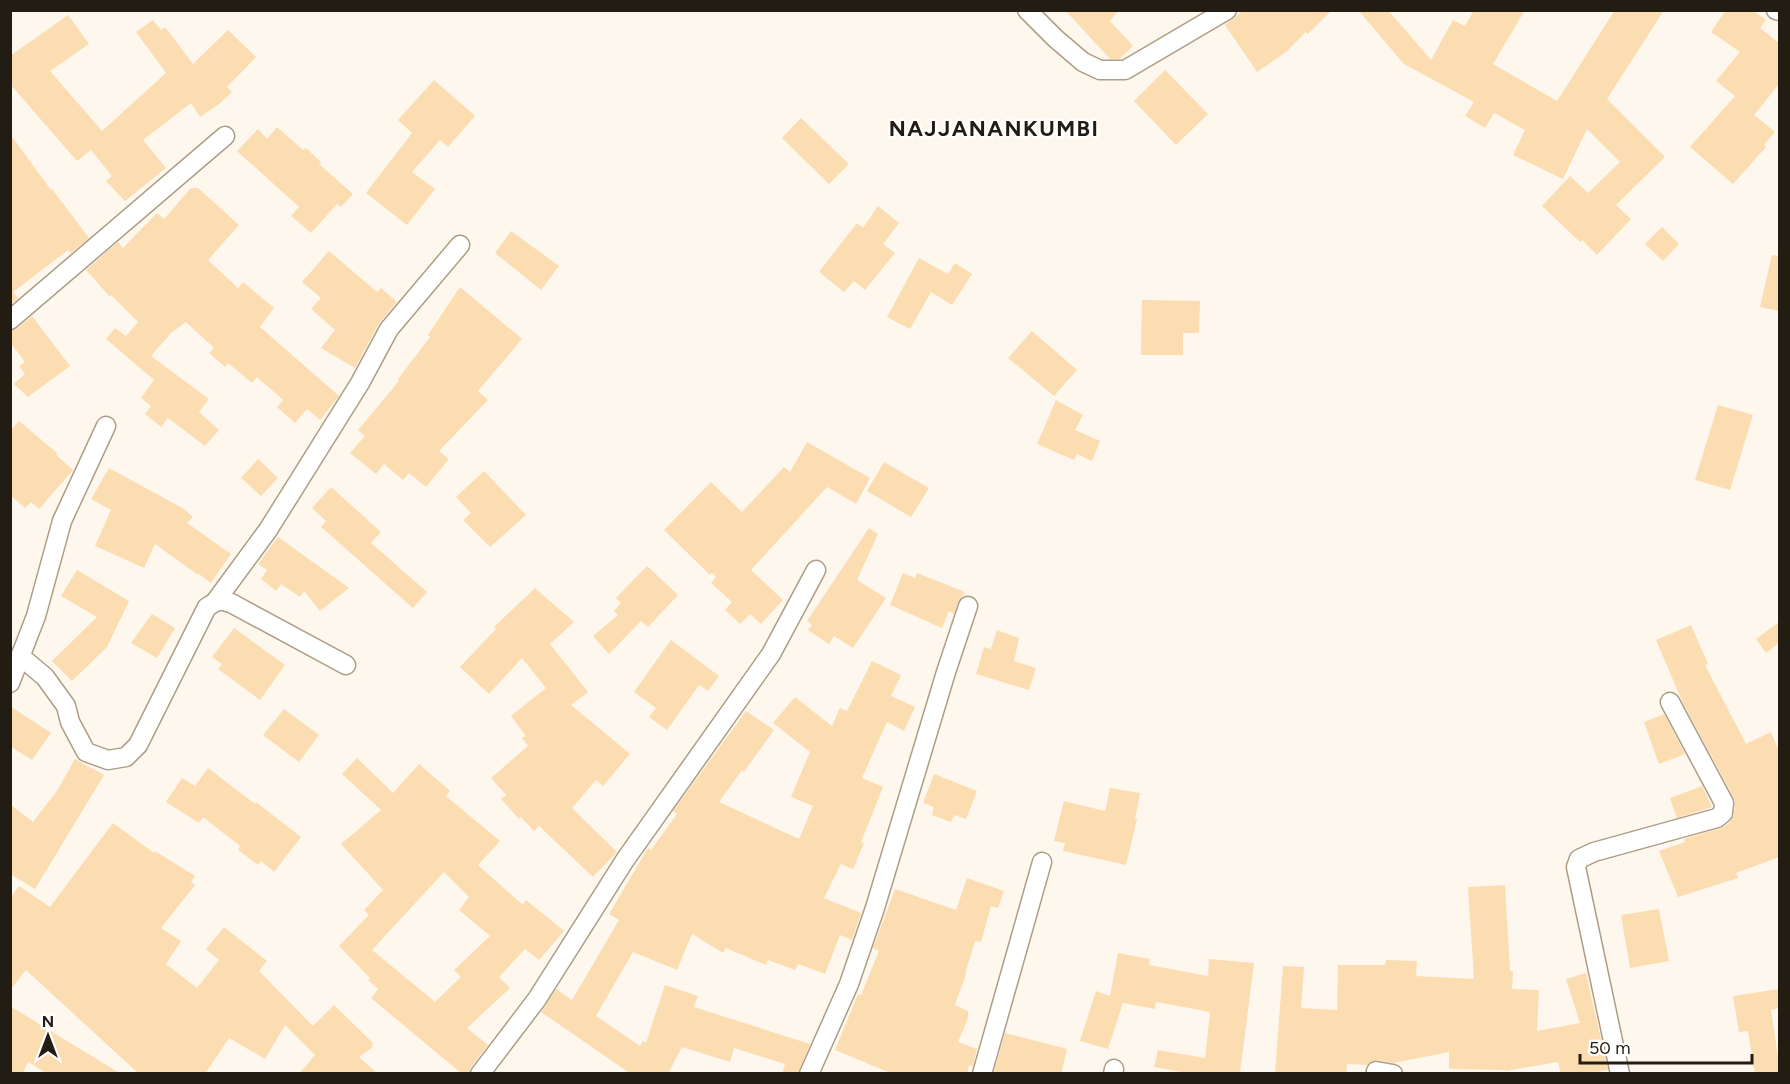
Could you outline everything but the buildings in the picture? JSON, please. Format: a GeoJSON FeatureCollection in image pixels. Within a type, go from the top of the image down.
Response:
{"type":"FeatureCollection","features":[{"type":"Feature","properties":{"kind":"street"},"geometry":{"type":"LineString","coordinates":[[1027,10],[1083,62],[1100,70],[1125,70],[1227,10]]}},
{"type":"Feature","properties":{"kind":"street"},"geometry":{"type":"LineString","coordinates":[[10,320],[225,136]]}},
{"type":"Feature","properties":{"kind":"street"},"geometry":{"type":"LineString","coordinates":[[215,602],[268,530],[360,383],[389,329],[460,245]]}},
{"type":"Feature","properties":{"kind":"street"},"geometry":{"type":"LineString","coordinates":[[10,683],[36,616],[62,521],[106,426]]}},
{"type":"Feature","properties":{"kind":"street"},"geometry":{"type":"LineString","coordinates":[[480,1074],[537,999],[626,861],[771,654],[816,570]]}},
{"type":"Feature","properties":{"kind":"street"},"geometry":{"type":"LineString","coordinates":[[20,657],[45,677],[66,706],[70,722],[87,752],[108,760],[126,757],[138,745],[175,673],[190,637],[207,607],[219,600],[231,603],[346,665]]}},
{"type":"Feature","properties":{"kind":"street"},"geometry":{"type":"LineString","coordinates":[[809,1074],[853,974],[968,606]]}},
{"type":"Feature","properties":{"kind":"street"},"geometry":{"type":"LineString","coordinates":[[1620,1074],[1576,867],[1579,859],[1594,852],[1717,818],[1723,813],[1724,803],[1670,702]]}},
{"type":"Feature","properties":{"kind":"street"},"geometry":{"type":"LineString","coordinates":[[982,1074],[1042,862]]}},
{"type":"Feature","properties":{"kind":"district","name":"NAJJANANKUMBI"},"geometry":{"type":"Point","coordinates":[994,128]}}]}
